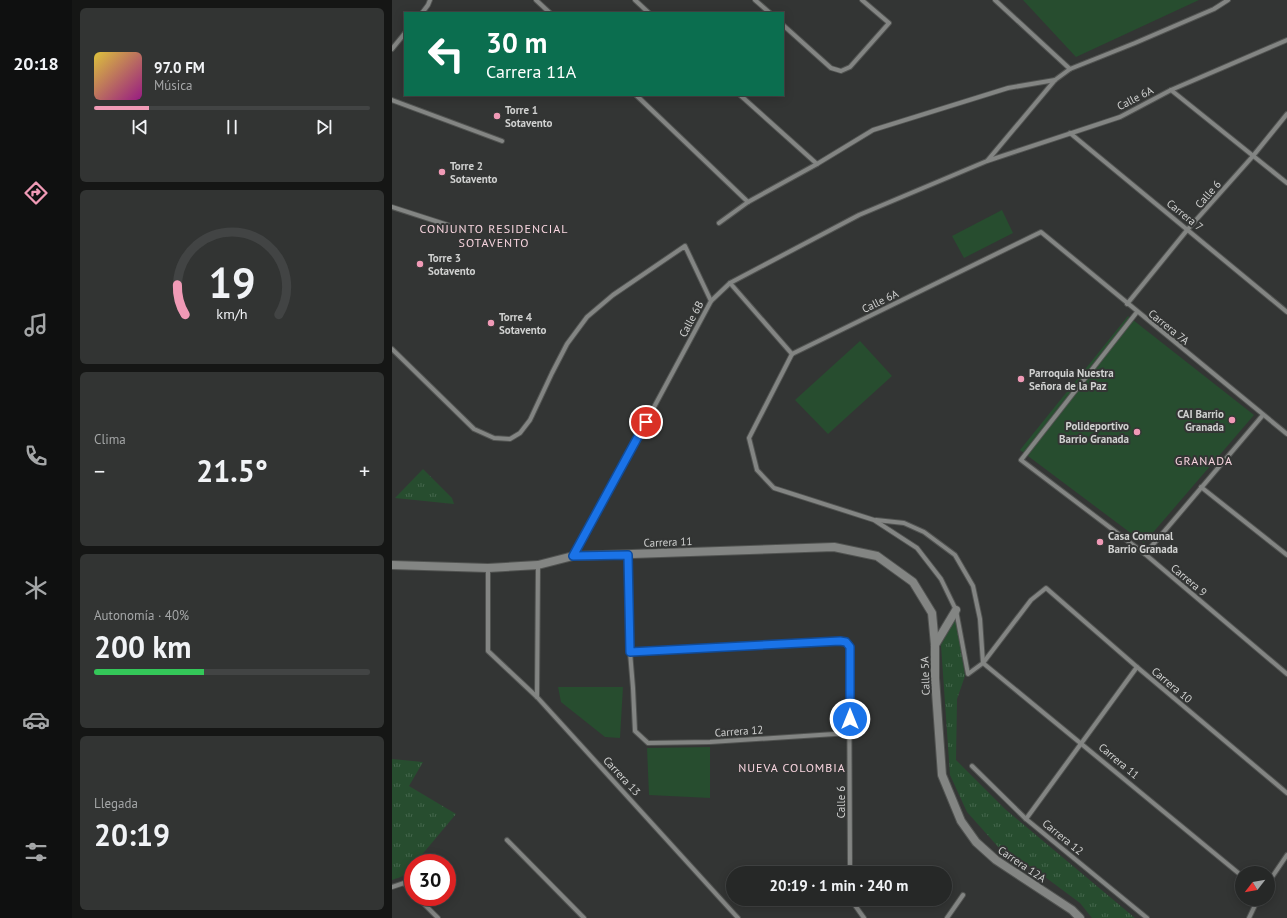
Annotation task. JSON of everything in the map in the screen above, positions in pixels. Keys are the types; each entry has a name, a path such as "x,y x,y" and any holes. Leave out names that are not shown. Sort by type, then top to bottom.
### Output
{"street":[{"path":"423,12 430,0"},
{"path":"536,0 549,12"},
{"path":"635,0 648,12"},
{"path":"755,0 769,12"},
{"path":"784,26 831,68 841,71 850,67 889,24 862,0"},
{"path":"994,0 1070,69"},
{"path":"987,161 1055,80 1070,69 1214,9 1228,0"},
{"path":"392,49 404,34"},
{"name":"Calle 6A","path":"987,161 1120,117 1171,90 1287,40"},
{"path":"719,223 748,202 817,164 873,130 1008,88 1055,80"},
{"path":"1171,90 1287,183"},
{"path":"637,96 748,202"},
{"path":"741,96 817,164"},
{"path":"392,100 502,141"},
{"name":"Calle 6","path":"1128,304 1188,229 1253,156 1287,114"},
{"name":"Carrera 7","path":"1070,133 1287,312"},
{"name":"Calle 6B","path":"573,556 711,301 730,283 859,215 987,161"},
{"path":"392,207 454,227"},
{"name":"Calle 6A","path":"792,354 1041,232"},
{"name":"Carrera 7A","path":"1041,232 1287,434"},
{"path":"392,349 474,429 494,438 510,439 520,433 530,420 567,344 587,317 613,295 685,246 711,301"},
{"path":"730,283 792,354 749,438 757,470 774,488 874,520 904,523 924,532 955,555 973,586 980,619 983,662 968,674 956,610 941,579 917,548 874,520"},
{"name":"Carrera 9","path":"1137,312 1021,460 1145,554 1287,674"},
{"path":"1145,554 1263,415"},
{"path":"1201,487 1287,555"},
{"name":"Carrera 11","path":"392,565 488,568 538,565 573,556 834,547 877,556 913,582"},
{"path":"628,555 630,652"},
{"path":"537,697 538,565"},
{"name":"Carrera 13","path":"488,568 488,651 537,697 738,918"},
{"name":"Calle 5A","path":"913,582 932,613 936,645 936,678 942,775"},
{"name":"Carrera 10","path":"983,662 1031,600 1046,588 1137,668 1287,793"},
{"path":"936,645 956,610"},
{"name":"Calle 6","path":"630,652 840,641 846,642 850,647 850,866"},
{"name":"Carrera 12","path":"630,652 634,731 648,743 710,742 850,733"},
{"name":"Carrera 11","path":"983,662 1235,870"},
{"path":"1026,819 1137,668"},
{"name":"Carrera 12","path":"972,766 1026,819 1147,918"},
{"name":"Carrera 12A","path":"942,775 961,821 976,842 996,860 1072,910 1080,918"},
{"path":"507,840 584,918"},
{"path":"1275,873 1287,855"},
{"path":"392,887 404,883"},
{"path":"948,918 963,896"},
{"path":"426,906 438,918"},
{"path":"855,906 864,918"},
{"path":"1249,918 1255,906"}],"green space":[{"path":"1023,0 1199,0 1076,57"},
{"path":"1002,210 1013,233 964,258 952,236"},
{"name":"Polideportivo Barrio Granada","path":"1128,316 1254,415 1144,543 1020,450"},
{"path":"860,341 892,376 828,434 795,400"},
{"path":"423,469 452,498 454,504 395,498"},
{"path":"956,617 965,676 957,699 956,760 1005,809 1135,918 1092,918 1080,903 1037,871 1000,849 967,812 950,775 941,645"},
{"path":"558,687 623,687 620,738 605,737 561,702"},
{"path":"710,747 710,798 649,795 647,748"},
{"path":"392,759 423,762 409,786 456,814 423,854 404,854 404,875 392,880"}],"place":[{"name":"Torre 1 Sotavento","path":"497,116"},
{"name":"Torre 2 Sotavento","path":"442,172"},
{"name":"Torre 3 Sotavento","path":"420,264"},
{"name":"Torre 4 Sotavento","path":"491,323"},
{"name":"Parroquia Nuestra Señora de la Paz","path":"1021,379"},
{"name":"CAI Barrio Granada","path":"1232,420"},
{"name":"Polideportivo Barrio Granada","path":"1137,432"},
{"name":"Casa Comunal Barrio Granada","path":"1100,542"}],"district":[{"name":"CONJUNTO RESIDENCIAL SOTAVENTO","path":"494,235"},
{"name":"GRANADA","path":"1204,460"},
{"name":"NUEVA COLOMBIA","path":"792,767"}],"route":[{"path":"646,422 573,556 628,555 630,652 840,641 846,642 850,647 850,719"}]}
